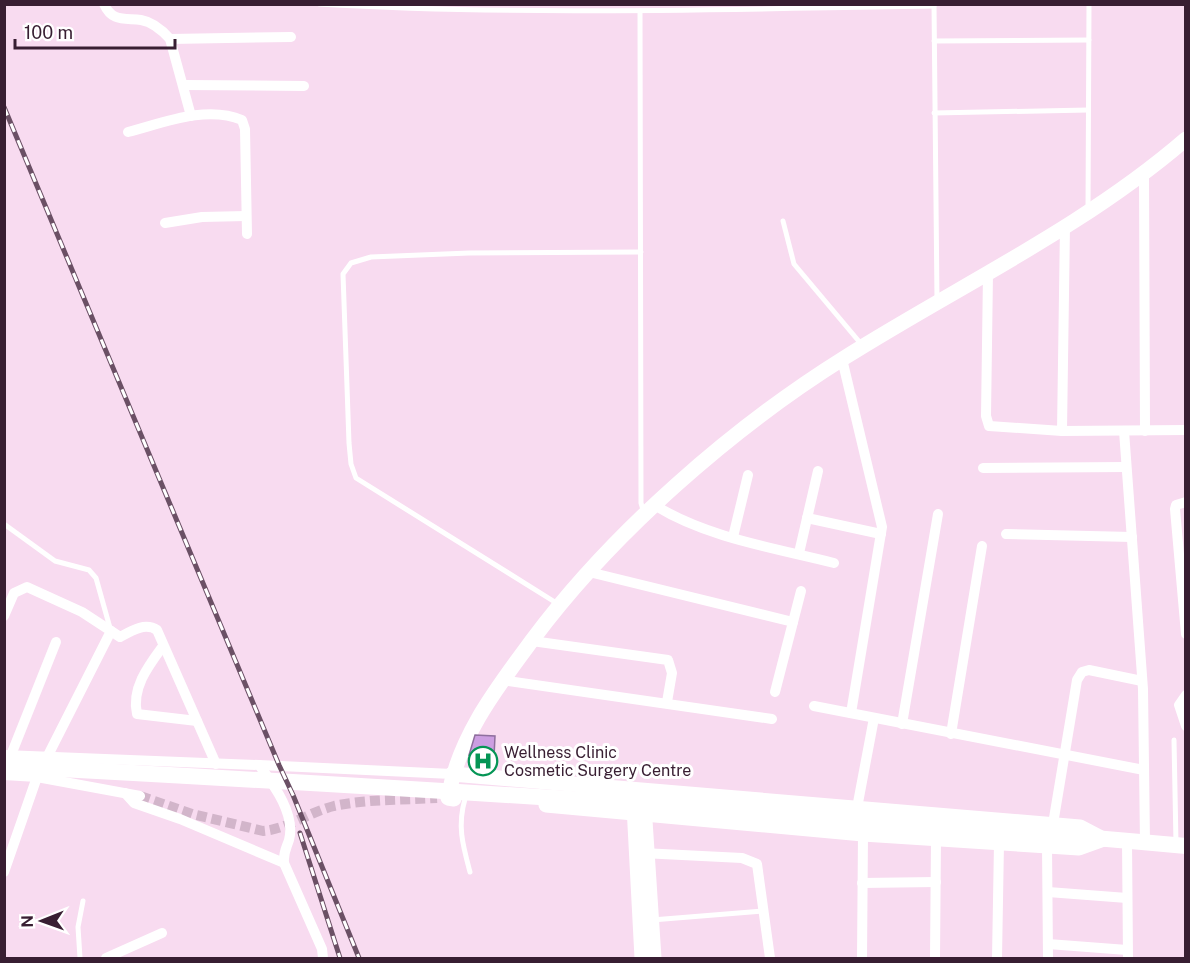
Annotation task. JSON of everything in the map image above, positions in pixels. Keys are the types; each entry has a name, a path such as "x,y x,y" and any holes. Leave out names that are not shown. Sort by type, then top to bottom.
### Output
{"main road":[{"path":"7,759 748,810 1181,846"}],"street":[{"path":"104,4 110,15 115,18 142,20 161,29 170,39 191,116"},
{"path":"170,39 291,37"},
{"path":"184,85 304,86"},
{"path":"128,132 191,116 228,116 242,120 245,129 247,234"},
{"path":"1052,835 999,843 863,834 443,798 460,750 501,680 560,604 650,511 728,440 842,359 988,273 1144,175 1185,139"},
{"path":"1144,175 1145,431"},
{"path":"165,223 202,217 246,216"},
{"path":"1062,431 1065,225"},
{"path":"988,273 986,423 998,427 1062,431 1185,430"},
{"path":"842,359 882,527 851,713"},
{"path":"1124,431 1142,681 1145,843"},
{"path":"982,468 1126,467"},
{"path":"799,554 818,471"},
{"path":"733,537 748,475"},
{"path":"1185,502 1176,505 1175,509 1185,634"},
{"path":"650,511 733,537 834,562"},
{"path":"902,724 938,514"},
{"path":"807,518 881,534"},
{"path":"1006,534 1132,537"},
{"path":"951,734 982,546"},
{"path":"589,572 793,622"},
{"path":"4,616 14,593 27,587 82,612 120,637 139,628 152,627 157,630 216,764"},
{"path":"775,692 801,591"},
{"path":"4,872 37,777 111,631"},
{"path":"532,641 668,660 672,673 667,702"},
{"path":"56,642 7,759 48,756 452,774 857,808 1052,835"},
{"path":"163,646 140,681 137,714 197,721"},
{"path":"1048,958 1048,892 1052,835 1077,680 1082,672 1089,670 1142,681"},
{"path":"501,680 667,702 772,719"},
{"path":"1185,695 1179,705 1185,726"},
{"path":"814,706 1144,770"},
{"path":"857,808 874,718"},
{"path":"259,765 277,791 287,817 289,839 283,854 284,863 322,949 323,958"},
{"path":"4,775 37,777 140,796"},
{"path":"639,789 642,958"},
{"path":"125,793 134,803 180,819 284,863"},
{"path":"862,958 863,834"},
{"path":"935,958 936,839"},
{"path":"1048,944 1127,954 1127,841"},
{"path":"997,958 999,843"},
{"path":"641,853 751,860 759,871 770,958"},
{"path":"641,853 654,958"},
{"path":"862,883 936,882"},
{"path":"1048,892 1127,898"},
{"path":"106,958 119,956 162,933"}],"lane":[{"path":"319,4 393,9 640,11 698,7 934,5 937,303"},
{"path":"1088,211 1089,4"},
{"path":"640,11 641,503 650,511"},
{"path":"934,41 1089,40"},
{"path":"934,113 1088,110"},
{"path":"783,221 794,264 863,346"},
{"path":"560,604 356,478 351,464 349,443 343,274 351,263 371,258 470,253 641,252"},
{"path":"4,524 55,561 88,570 96,578 111,631"},
{"path":"1174,740 1181,846"},
{"path":"465,799 459,823 461,841 470,872"},
{"path":"80,958 78,927 83,901"},
{"path":"651,920 763,911"}],"building":[{"path":"475,735 495,736 494,757 469,755"}],"tunnel":[{"path":"140,796 192,814 263,831 281,827 334,806 372,801 437,798"}],"railway":[{"path":"4,107 293,795 359,958"},
{"path":"300,833 340,958"}],"place":[{"name":"Wellness Clinic Cosmetic Surgery Centre","path":"483,761"}]}
